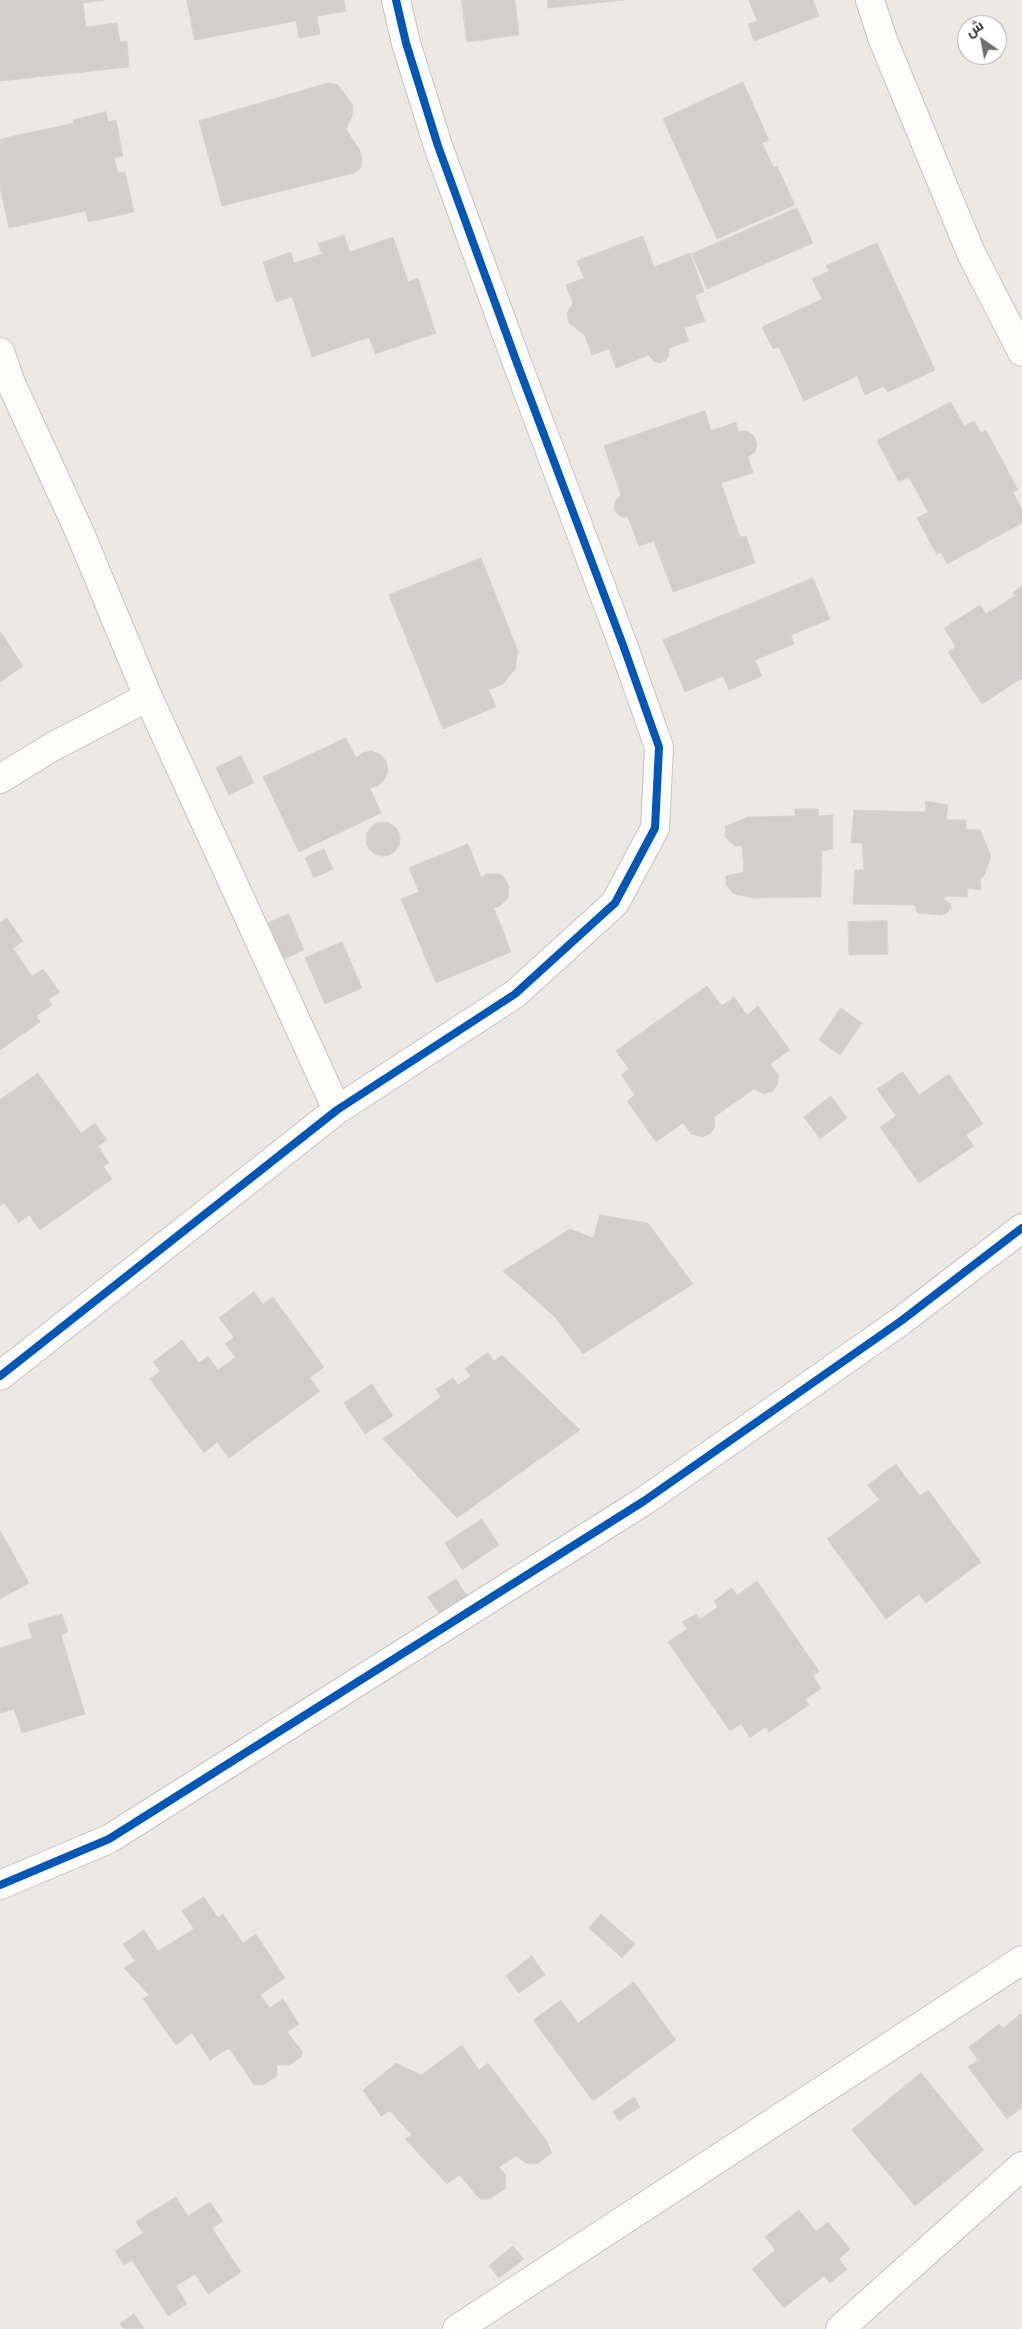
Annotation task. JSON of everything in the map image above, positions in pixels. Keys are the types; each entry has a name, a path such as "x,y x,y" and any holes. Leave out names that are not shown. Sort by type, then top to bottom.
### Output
{"street":[{"path":"0,1376 337,1110 515,994 615,903 655,828 659,747 438,146 406,43 396,0"},
{"path":"870,0 883,40 971,253 1022,352"},
{"path":"0,352 11,383 80,533 148,697 337,1110"},
{"path":"0,779 52,747 148,697"},
{"path":"0,1886 109,1838 644,1501 900,1321 1022,1228"},
{"path":"457,2329 1022,1960"},
{"path":"840,2329 1022,2166"}],"building":[{"path":"0,0 105,0 83,3 86,27 117,23 120,42 127,41 129,67 0,81"},
{"path":"187,0 344,0 346,11 317,16 320,34 299,38 296,21 195,40"},
{"path":"462,0 515,0 519,35 467,42"},
{"path":"548,0 625,0 548,8"},
{"path":"749,0 813,0 819,16 754,41 748,24 757,21"},
{"path":"743,82 769,140 762,143 774,168 777,166 795,205 717,239 663,119"},
{"path":"328,83 338,85 353,105 353,114 346,129 359,149 362,158 361,168 354,173 222,206 199,121"},
{"path":"106,112 108,122 116,120 123,156 114,158 118,173 125,172 134,212 88,222 86,211 9,228 0,187 0,139 74,123 73,120"},
{"path":"797,208 813,243 707,289 692,254"},
{"path":"344,235 350,252 393,237 408,282 418,278 436,333 375,354 369,337 312,357 292,297 276,302 263,262 291,252 294,263 322,254 318,244"},
{"path":"643,236 654,267 690,253 704,292 695,295 705,321 684,328 689,341 669,348 669,355 666,360 660,363 653,361 649,355 616,368 609,349 592,355 585,336 569,323 567,313 573,303 566,285 584,278 577,261"},
{"path":"877,243 935,370 888,392 884,386 865,395 857,376 804,401 779,347 773,349 762,327 822,299 812,279 829,271 826,266"},
{"path":"951,402 964,426 974,421 981,433 986,430 1018,490 1013,492 1022,510 1022,523 947,564 941,552 937,555 917,518 928,512 909,477 899,482 877,441"},
{"path":"705,411 711,431 736,422 738,431 747,431 754,436 757,444 755,452 748,457 753,473 721,483 740,537 746,536 755,563 673,592 654,541 639,546 628,517 622,517 616,513 614,506 616,500 621,495 604,446"},
{"path":"481,558 518,651 515,669 503,684 489,690 496,707 443,729 389,595"},
{"path":"813,578 830,619 791,635 794,644 755,660 762,676 729,690 723,676 685,692 663,640"},
{"path":"1022,586 1022,678 982,704 948,652 956,647 944,628 980,605 986,614 1015,596 1013,593"},
{"path":"0,631 23,666 0,682"},
{"path":"346,738 356,758 362,753 371,751 380,754 386,761 388,771 385,779 378,786 370,788 381,813 299,852 263,777"},
{"path":"241,756 254,783 229,795 216,768"},
{"path":"926,801 948,805 946,820 966,820 966,829 980,830 991,856 985,874 980,880 981,890 968,888 967,897 946,896 944,900 950,903 951,908 947,913 941,915 917,913 915,905 853,904 855,870 864,870 862,843 851,843 854,810 925,812"},
{"path":"795,809 818,809 819,816 833,815 833,849 822,851 821,897 753,898 734,894 726,885 726,876 744,872 742,846 735,846 725,837 726,826 748,817 795,816"},
{"path":"383,822 395,827 400,839 395,851 383,856 371,851 366,839 371,827"},
{"path":"468,844 481,877 486,874 498,874 503,876 509,886 508,898 500,906 494,908 511,952 436,983 401,899 419,892 409,868"},
{"path":"324,849 333,869 314,878 305,858"},
{"path":"289,914 304,950 284,959 268,923"},
{"path":"7,918 23,941 13,948 32,976 43,969 60,992 49,999 52,1005 36,1016 40,1022 0,1050 0,923"},
{"path":"887,921 888,954 849,955 848,922"},
{"path":"342,942 362,988 325,1004 305,958"},
{"path":"707,986 722,1006 734,997 747,1015 758,1006 790,1050 770,1064 778,1074 778,1083 773,1091 764,1094 754,1089 714,1117 715,1127 710,1134 702,1137 691,1134 683,1123 656,1142 627,1101 635,1095 621,1075 629,1069 616,1051"},
{"path":"841,1008 862,1023 840,1055 819,1040"},
{"path":"903,1072 919,1095 949,1074 983,1124 966,1135 974,1146 919,1183 880,1127 896,1116 877,1089"},
{"path":"38,1073 81,1133 95,1123 107,1140 98,1146 109,1163 103,1166 112,1179 40,1230 29,1215 19,1223 4,1203 0,1206 0,1100"},
{"path":"831,1096 847,1118 820,1139 804,1117"},
{"path":"600,1215 648,1223 693,1284 583,1354 555,1317 503,1271 570,1229 593,1238"},
{"path":"254,1292 263,1304 273,1297 324,1367 310,1378 320,1391 229,1458 217,1442 204,1453 150,1379 160,1371 153,1362 182,1340 199,1363 208,1356 218,1370 236,1357 225,1344 234,1337 219,1318"},
{"path":"488,1353 494,1361 502,1355 580,1430 457,1518 383,1439 441,1397 436,1389 453,1378 458,1385 471,1376 465,1369"},
{"path":"372,1384 393,1416 365,1434 344,1403"},
{"path":"896,1464 920,1496 928,1490 981,1562 926,1603 919,1594 886,1619 827,1539 879,1500 868,1485"},
{"path":"482,1519 499,1545 462,1570 445,1543"},
{"path":"0,1530 29,1583 0,1599"},
{"path":"456,1579 467,1596 439,1614 428,1597"},
{"path":"757,1581 819,1671 813,1676 821,1689 805,1699 809,1705 769,1732 765,1727 750,1738 741,1724 730,1731 668,1642 687,1629 682,1622 696,1614 700,1619 718,1607 714,1601 732,1588 737,1595"},
{"path":"62,1614 68,1632 61,1635 85,1714 22,1733 14,1709 0,1713 0,1648 32,1638 28,1624"},
{"path":"204,1897 218,1918 223,1914 243,1943 256,1934 285,1978 260,1995 270,2008 283,1999 299,2024 287,2032 303,2052 301,2057 290,2065 277,2065 277,2076 263,2085 254,2085 229,2048 210,2060 192,2033 176,2045 143,1999 149,1995 124,1968 135,1961 123,1944 144,1930 158,1951 194,1929 182,1911"},
{"path":"601,1914 635,1944 622,1958 589,1928"},
{"path":"532,1956 545,1975 519,1993 506,1976"},
{"path":"634,1982 676,2040 593,2101 533,2020 561,2000 578,2023"},
{"path":"1022,2013 1022,2107 1007,2119 968,2067 978,2060 969,2047 999,2024 1003,2028"},
{"path":"462,2045 479,2070 488,2063 546,2140 552,2153 537,2164 526,2163 516,2156 499,2167 505,2174 506,2188 490,2199 481,2199 476,2195 460,2175 447,2184 405,2139 412,2135 390,2111 381,2116 363,2090 396,2063 421,2075"},
{"path":"921,2073 984,2150 915,2206 852,2130"},
{"path":"634,2097 640,2107 619,2121 613,2112"},
{"path":"176,2197 188,2216 210,2202 223,2221 212,2228 241,2272 208,2294 195,2274 176,2286 187,2304 168,2316 132,2260 124,2265 115,2251 143,2233 136,2222"},
{"path":"799,2210 816,2231 828,2222 850,2249 839,2259 847,2269 830,2283 824,2276 784,2308 752,2269 775,2250 765,2237"},
{"path":"513,2246 524,2259 499,2278 489,2266"},
{"path":"134,2314 145,2329 124,2329 120,2324"}],"cycle path":[{"path":"0,1376 337,1110 515,994 615,903 655,828 659,747 438,146 406,43 396,0"},
{"path":"0,1885 109,1839 644,1501 901,1321 1022,1228"}]}
